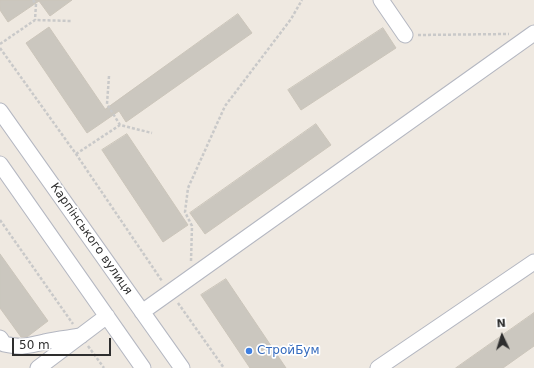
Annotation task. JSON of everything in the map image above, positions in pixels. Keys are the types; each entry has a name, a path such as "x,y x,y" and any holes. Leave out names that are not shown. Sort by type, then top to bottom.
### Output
{"street":[{"path":"382,0 405,35"},
{"path":"142,312 533,34"},
{"name":"Карпінського вулиця","path":"0,111 182,368"},
{"path":"0,164 143,368"},
{"path":"388,365 534,262"},
{"path":"38,368 107,316"},
{"path":"0,338 4,344 19,348 81,336"}],"path":[{"path":"33,0 36,4 35,20"},
{"path":"190,278 192,226 185,212 188,188 225,106 292,20 302,0"},
{"path":"0,44 35,20 72,21"},
{"path":"405,35 533,34"},
{"path":"0,48 76,154 224,368"},
{"path":"109,76 107,104 120,125 152,133"},
{"path":"76,154 120,125"},
{"path":"0,220 104,368"}],"building":[{"path":"0,0 72,0 50,16 39,1 8,22 0,10"},
{"path":"238,14 252,33 126,122 119,111 87,133 26,43 49,27 105,109"},
{"path":"383,28 396,48 301,110 288,90"},
{"path":"316,124 331,145 205,234 190,213"},
{"path":"127,134 188,225 163,242 102,150"},
{"path":"0,254 48,321 27,337 21,337 0,308"},
{"path":"226,279 286,368 250,368 201,295"},
{"path":"534,313 534,346 503,368 456,368"}],"place":[{"name":"СтройБум","path":"249,351"}]}
